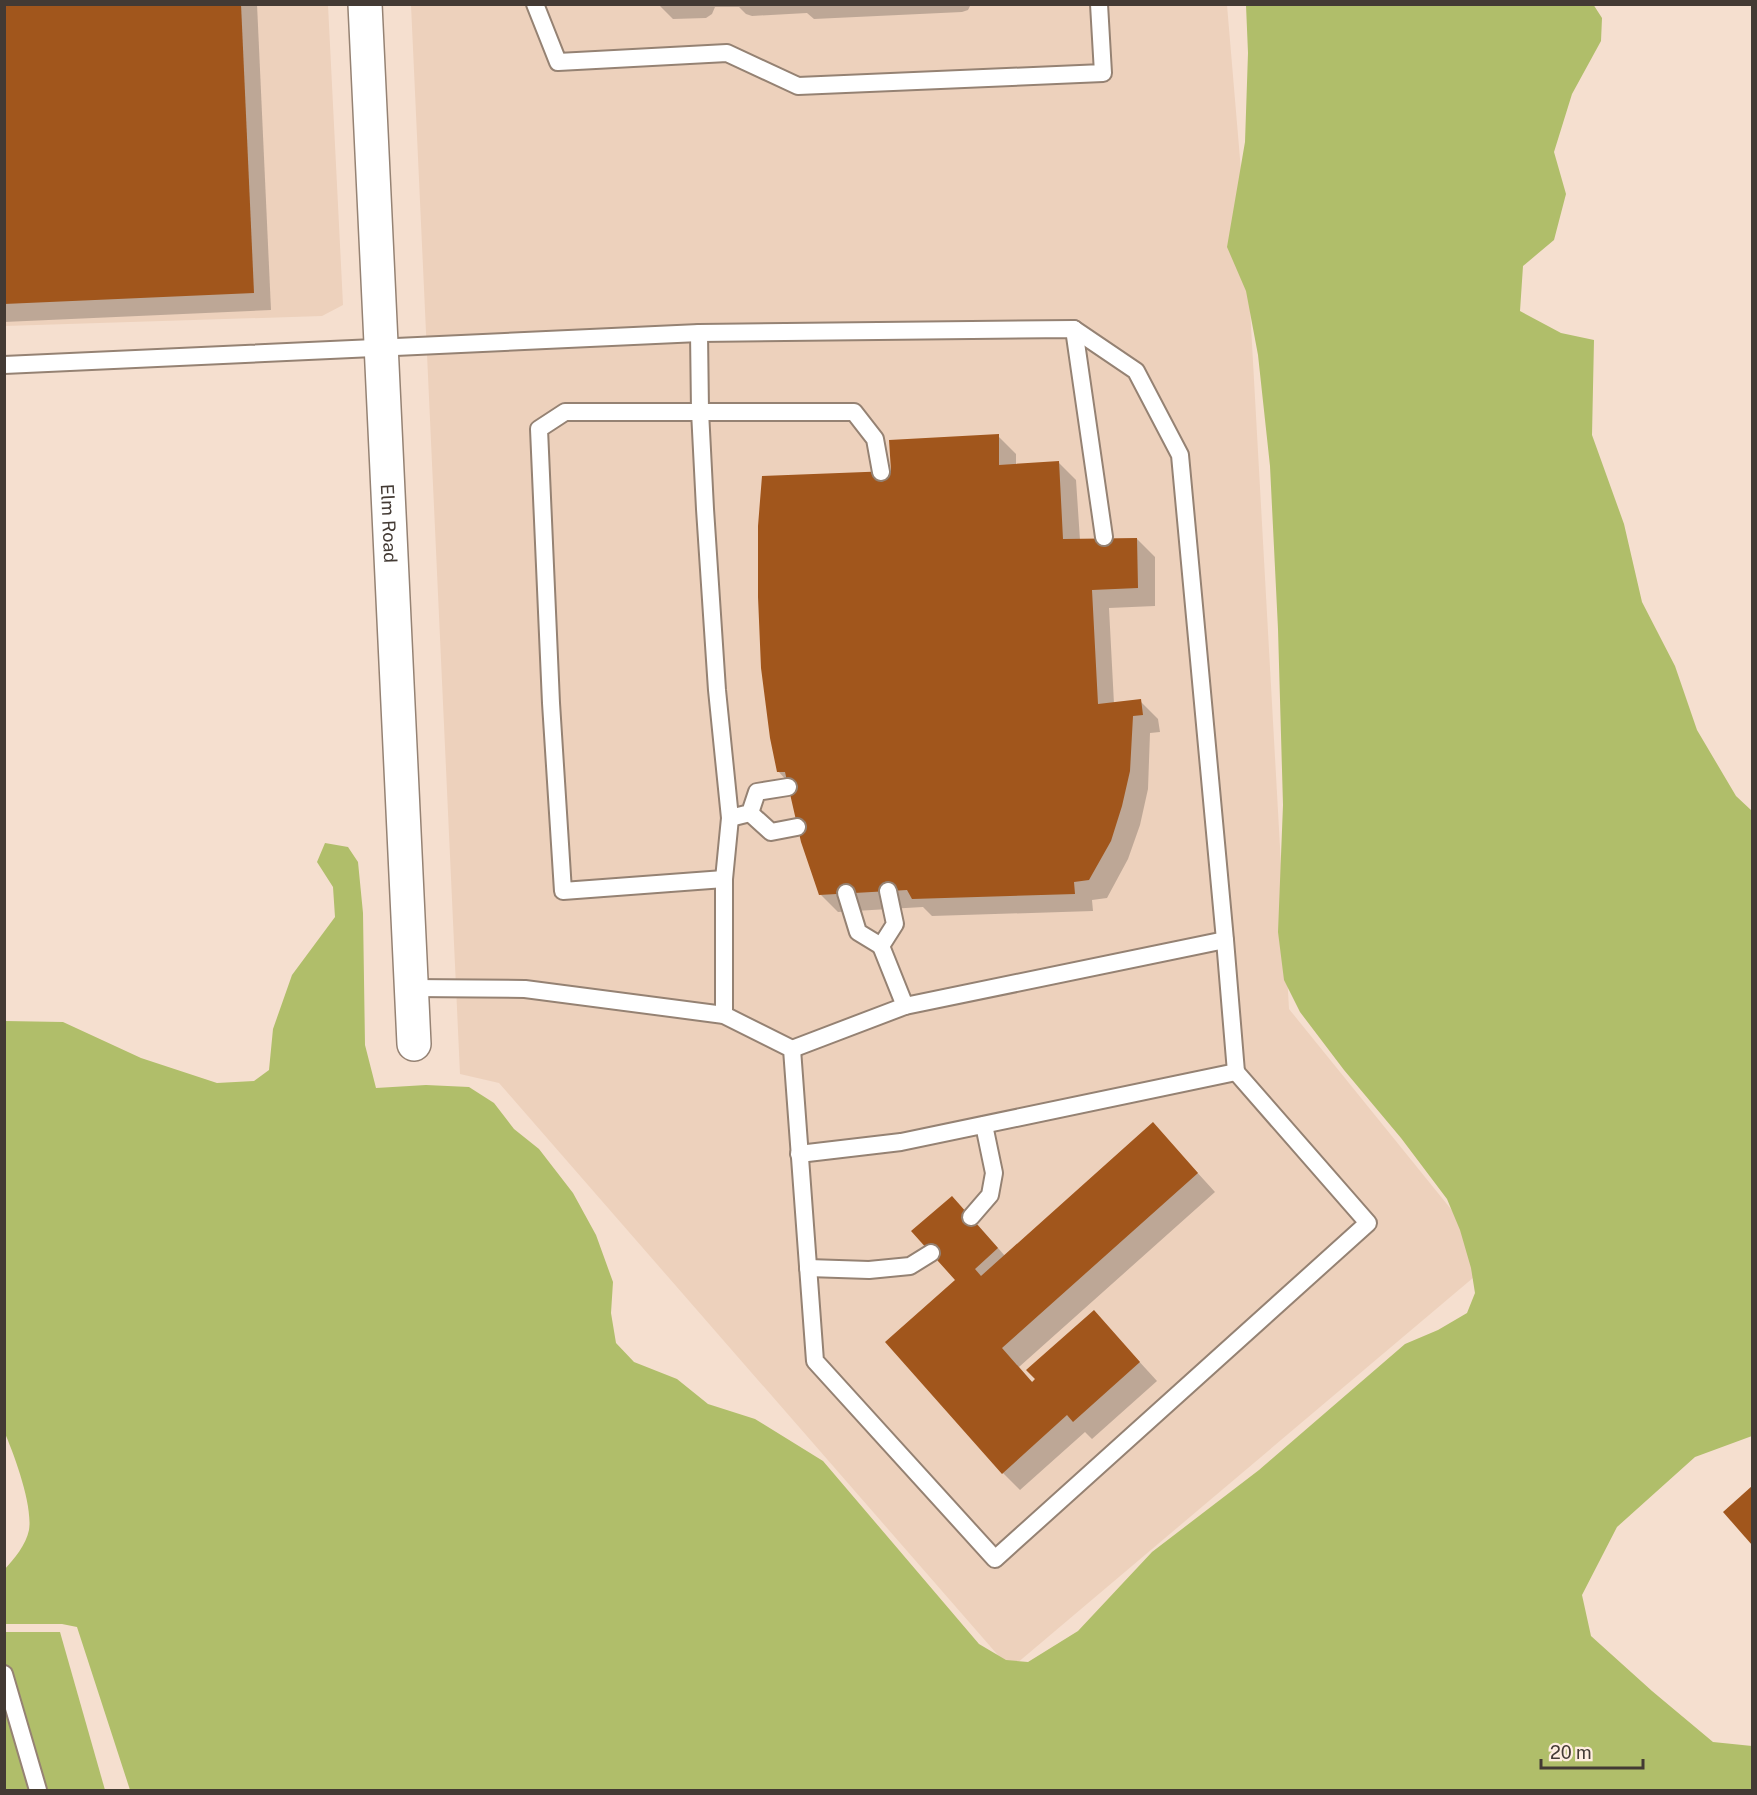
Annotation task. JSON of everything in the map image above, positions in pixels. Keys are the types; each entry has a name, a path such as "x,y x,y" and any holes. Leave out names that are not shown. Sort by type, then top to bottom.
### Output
{"street":[{"name":"Elm Road","path":"365,4 414,1044"}],"lane":[{"path":"535,4 558,62 727,53 798,86 1103,73 1099,4"},
{"path":"4,365 699,333 1074,329 1136,371 1180,454 1236,1072 1368,1223 995,1559 815,1360 792,1049"},
{"path":"1074,329 1104,537"},
{"path":"699,333 700,411 717,690 730,818 723,879 724,1015"},
{"path":"723,879 563,891 551,703 540,429 565,412 854,412 875,439 881,472"},
{"path":"750,813 757,792 788,788"},
{"path":"730,818 750,813"},
{"path":"750,813 771,832 797,827"},
{"path":"881,946 895,924 888,891"},
{"path":"846,893 858,932 881,946 905,1006"},
{"path":"411,988 525,989 724,1015 792,1049 905,1006 1225,940"},
{"path":"800,1154 901,1142 1236,1072"},
{"path":"971,1217 990,1195 994,1173 984,1125"},
{"path":"808,1268 869,1270 910,1266 931,1253"},
{"path":"4,1674 38,1791"}],"shaded area":[{"path":"4,5 328,5 343,305 322,316 5,326"},
{"path":"411,5 1227,5 1245,218 1289,1009 1493,1261 1010,1669 499,1083 460,1074"}],"green space":[{"path":"1593,4 1602,18 1601,41 1572,94 1554,152 1566,194 1554,240 1523,266 1520,311 1561,333 1594,340 1592,435 1624,524 1642,602 1675,666 1697,730 1736,796 1752,811 1752,1436 1695,1457 1617,1527 1582,1595 1591,1636 1652,1691 1713,1742 1752,1746 1752,1790 130,1790 77,1627 62,1624 5,1624 5,1569 25,1541 29,1530 29,1520 22,1480 4,1431 5,1021 63,1022 141,1058 217,1083 254,1081 269,1070 273,1029 292,975 335,917 333,887 317,862 325,843 348,847 358,862 363,913 365,1045 376,1088 426,1085 469,1087 494,1103 514,1129 539,1149 573,1193 596,1235 613,1282 611,1313 616,1343 634,1362 677,1379 708,1404 755,1419 823,1461 979,1644 1006,1660 1028,1662 1078,1631 1152,1552 1259,1470 1405,1344 1438,1330 1467,1313 1475,1293 1471,1268 1460,1230 1447,1199 1300,1012 1284,980 1278,932 1283,805 1270,466 1258,355 1246,291 1227,247 1245,142 1248,53 1246,5"},
{"path":"5,1632 60,1632 105,1790 5,1790"}],"building":[{"path":"4,4 241,4 254,293 4,304"},
{"path":"999,434 999,465 1059,461 1063,539 1137,538 1138,588 1092,590 1098,704 1141,699 1143,715 1133,716 1130,771 1111,841 1089,880 1074,882 1075,894 912,899 907,890 819,895 801,842 785,772 777,772 770,738 761,668 758,597 758,526 762,476 891,471 889,440"},
{"path":"1153,1122 1198,1173 1002,1348 1032,1382 1035,1379 1026,1370 1094,1310 1140,1362 1073,1422 1067,1415 1002,1474 885,1342 955,1280 911,1231 952,1196 998,1248 975,1269 981,1276"},
{"path":"1752,1486 1752,1545 1723,1512"}]}
